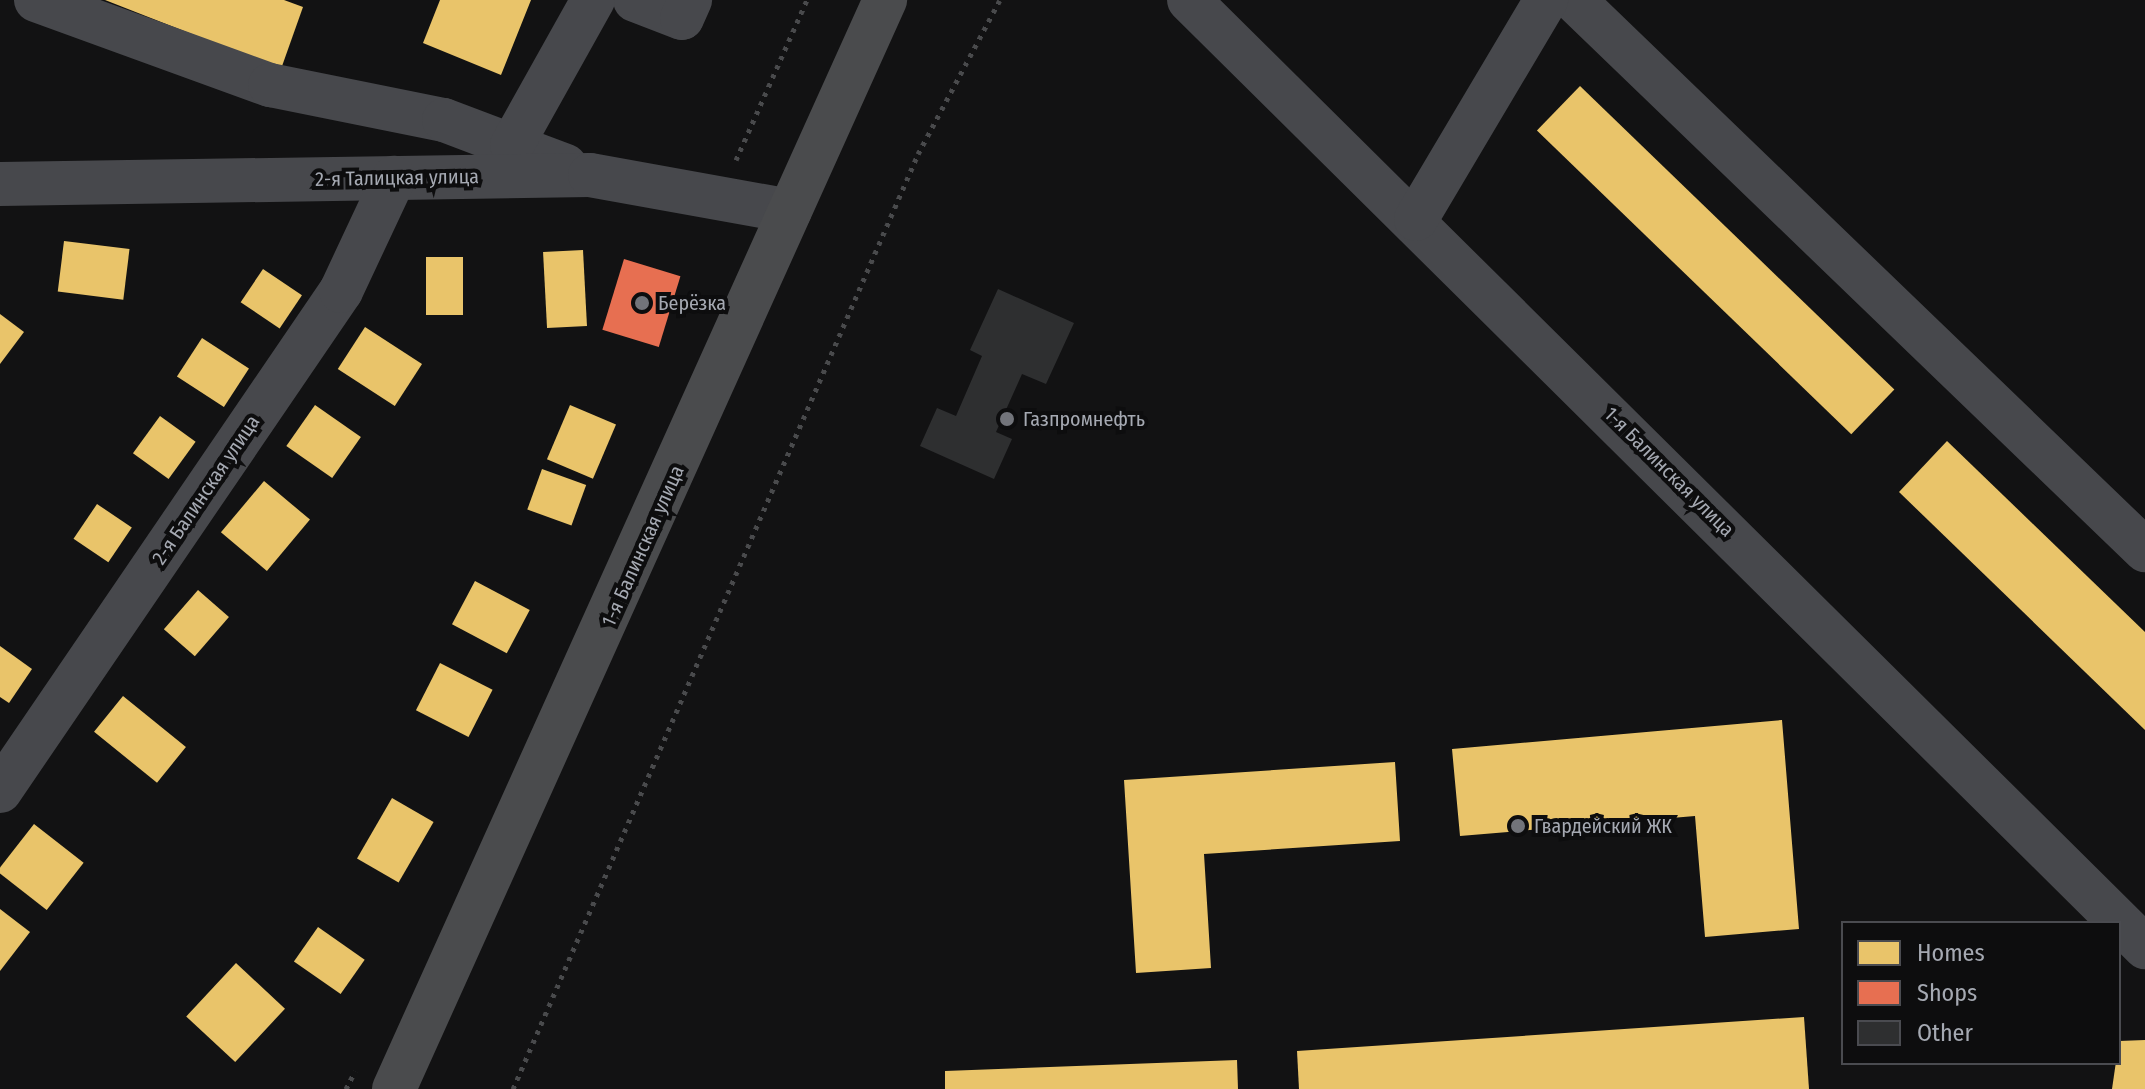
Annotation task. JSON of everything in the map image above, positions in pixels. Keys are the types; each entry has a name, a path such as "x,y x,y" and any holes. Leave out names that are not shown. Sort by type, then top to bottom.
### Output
{"main road":[{"name":"1-я Балинская улица","path":"394,1089 885,0"}],"street":[{"path":"36,0 270,85 444,120 590,175"},
{"path":"512,145 593,0"},
{"path":"635,0 682,18 690,0"},
{"name":"1-я Балинская улица","path":"1189,0 1416,219 2140,933"},
{"path":"1416,219 1546,0"},
{"path":"1574,0 2145,550"},
{"name":"2-я Талицкая улица","path":"0,184 590,175 790,211"},
{"name":"2-я Балинская улица","path":"0,791 341,291 394,178"}],"path":[{"path":"736,201 736,161 807,0"},
{"path":"513,1089 899,196 1000,0"},
{"path":"346,1089 360,1061"}],"building: Homes":[{"path":"105,0 284,0 303,7 281,69"},
{"path":"440,0 531,0 501,75 423,43"},
{"path":"1580,86 1894,390 1851,434 1537,131"},
{"path":"64,241 130,249 123,300 58,292"},
{"path":"583,250 587,326 547,328 543,252"},
{"path":"426,257 463,257 463,315 426,315"},
{"path":"263,269 302,295 280,328 241,302"},
{"path":"0,314 24,332 0,364"},
{"path":"365,327 422,364 395,406 338,369"},
{"path":"202,338 249,368 224,407 177,377"},
{"path":"315,405 361,437 332,478 286,446"},
{"path":"570,405 616,425 593,479 547,459"},
{"path":"160,416 196,442 169,479 133,453"},
{"path":"1947,441 2145,632 2145,730 1899,492"},
{"path":"542,469 586,485 571,525 527,509"},
{"path":"264,481 310,520 267,571 221,532"},
{"path":"97,504 132,527 108,562 74,539"},
{"path":"475,581 530,610 507,653 452,624"},
{"path":"198,590 229,617 195,656 164,629"},
{"path":"0,646 32,669 9,703 0,697"},
{"path":"440,663 493,690 469,737 416,710"},
{"path":"123,696 186,747 157,783 94,732"},
{"name":"Гвардейский ЖК","path":"1782,720 1799,929 1705,937 1695,816 1460,836 1452,749"},
{"path":"1395,762 1400,841 1204,854 1211,968 1136,973 1124,780"},
{"path":"392,798 434,822 399,883 357,859"},
{"path":"34,824 84,863 47,910 0,874 0,868"},
{"path":"0,909 30,932 0,971"},
{"path":"318,927 365,960 341,994 294,961"},
{"path":"236,963 285,1009 235,1062 186,1016"},
{"path":"1804,1017 1809,1089 1299,1089 1297,1051"},
{"path":"2145,1040 2145,1089 2112,1089 2116,1065 2121,1065 2121,1041"},
{"path":"1237,1060 1238,1089 945,1089 945,1071"}],"building: Shops":[{"name":"Берёзка","path":"624,259 680,276 659,347 602,330"}],"building: Other":[{"path":"998,289 1074,323 1046,384 1022,374 996,432 1012,439 994,479 920,446 937,408 956,416 982,356 970,350"}],"place":[{"name":"Берёзка","path":"642,303"},
{"name":"Газпромнефть","path":"1007,419"},
{"name":"Гвардейский ЖК","path":"1518,826"}]}
